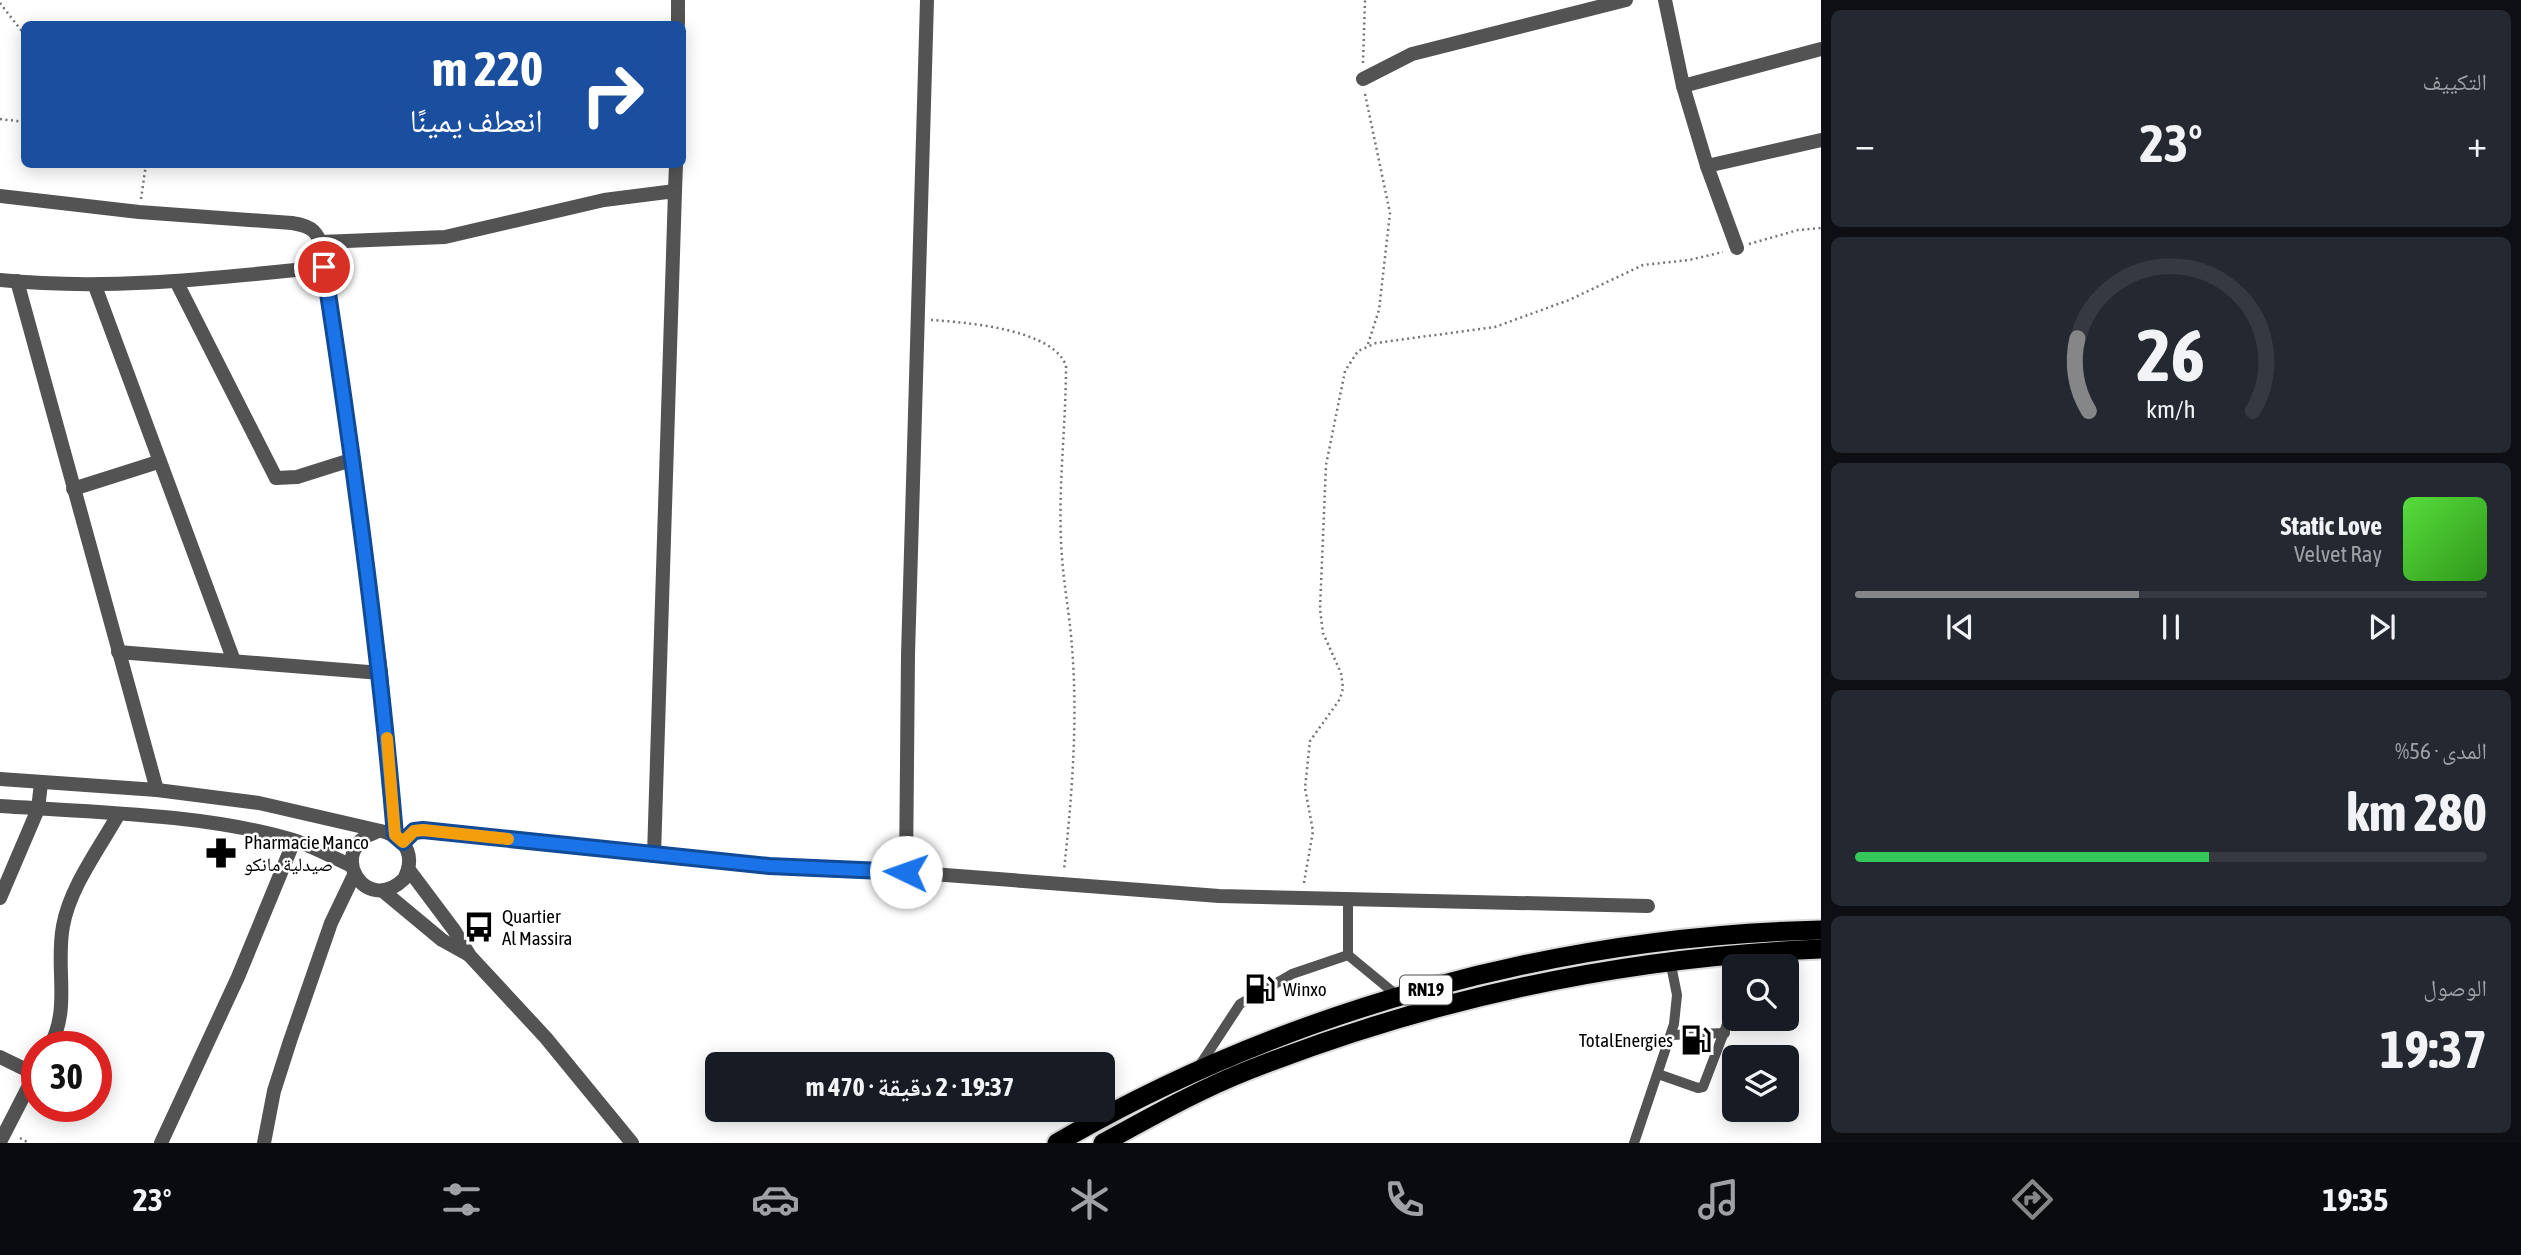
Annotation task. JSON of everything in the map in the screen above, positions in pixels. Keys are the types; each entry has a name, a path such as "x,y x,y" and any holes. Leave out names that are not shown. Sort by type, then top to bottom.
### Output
{"highway":[{"name":"RN19","path":"1057,1143 1098,1119 1195,1073 1301,1030 1399,997 1530,964 1600,951 1712,937 1821,930"},
{"name":"RN19","path":"1788,954 1821,949"},
{"name":"RN19","path":"1103,1143 1187,1098 1305,1050 1468,1000 1585,973 1671,960 1722,959"}],"street":[{"path":"678,0 678,21"},
{"path":"906,872 908,655 927,0"},
{"path":"1363,79 1412,54 1626,0"},
{"path":"1665,0 1683,86 1707,166 1737,248"},
{"path":"1683,86 1821,49"},
{"path":"1707,166 1821,140"},
{"path":"654,855 676,168"},
{"path":"321,242 445,237 604,200 675,191"},
{"path":"0,196 139,212 305,225 312,228 321,242 354,459 399,839 408,850 409,870 470,956 546,1038 632,1143"},
{"path":"0,280 95,286 177,283 324,267"},
{"path":"17,281 157,790"},
{"path":"177,283 277,479 297,477 354,459"},
{"path":"95,286 234,661"},
{"path":"73,489 158,462"},
{"path":"118,652 381,673"},
{"path":"0,779 157,790 258,803 338,820 399,839 414,831 423,830 769,866 906,872 1303,899 1648,906"},
{"path":"0,898 38,809 41,783"},
{"path":"0,806 118,815 238,829 294,841 353,870 367,887 383,891 442,940 470,956"},
{"path":"56,1031 62,1018 60,949 64,922 118,815"},
{"path":"264,1143 274,1091 331,923 353,870 354,848 367,835 376,832"},
{"path":"161,1143 239,977 294,841"},
{"path":"383,891 398,885 409,870"},
{"path":"0,1057 21,1066"},
{"path":"2,1134 21,1099"}],"lane":[{"path":"1348,900 1348,955"},
{"path":"1348,955 1399,997"},
{"path":"1195,1073 1240,1004 1292,974 1348,955"},
{"path":"1634,1143 1671,1035 1677,1006 1671,960"},
{"path":"1658,1074 1698,1088 1703,1087 1725,1032 1671,1035"}],"path":[{"path":"1303,899 1313,831 1305,788 1310,741 1340,699 1343,688 1341,673 1328,651 1320,609 1326,465 1345,371 1351,359 1367,345 1379,310 1390,214 1386,184 1366,105 1363,79 1365,0"},
{"path":"0,3 21,30"},
{"path":"0,119 21,122"},
{"path":"139,212 145,168"},
{"path":"1367,345 1496,327 1569,300 1643,265 1689,260 1798,230 1821,228"},
{"path":"917,319 996,326 1057,351 1066,366 1060,492 1062,558 1073,649 1073,717 1072,797 1063,883"}],"slow traffic":[{"path":"387,738 395,835 403,842 414,831 423,830 508,839"}],"place":[{"name":"Pharmacie Manco صيدلية مانكو","path":"221,853"},
{"name":"Quartier Al Massira","path":"479,927"},
{"name":"Winxo","path":"1260,989"},
{"name":"TotalEnergies","path":"1696,1040"}],"route":[{"path":"324,267 354,459 381,673 395,835 403,842 414,831 423,830 769,866 906,872"}]}
